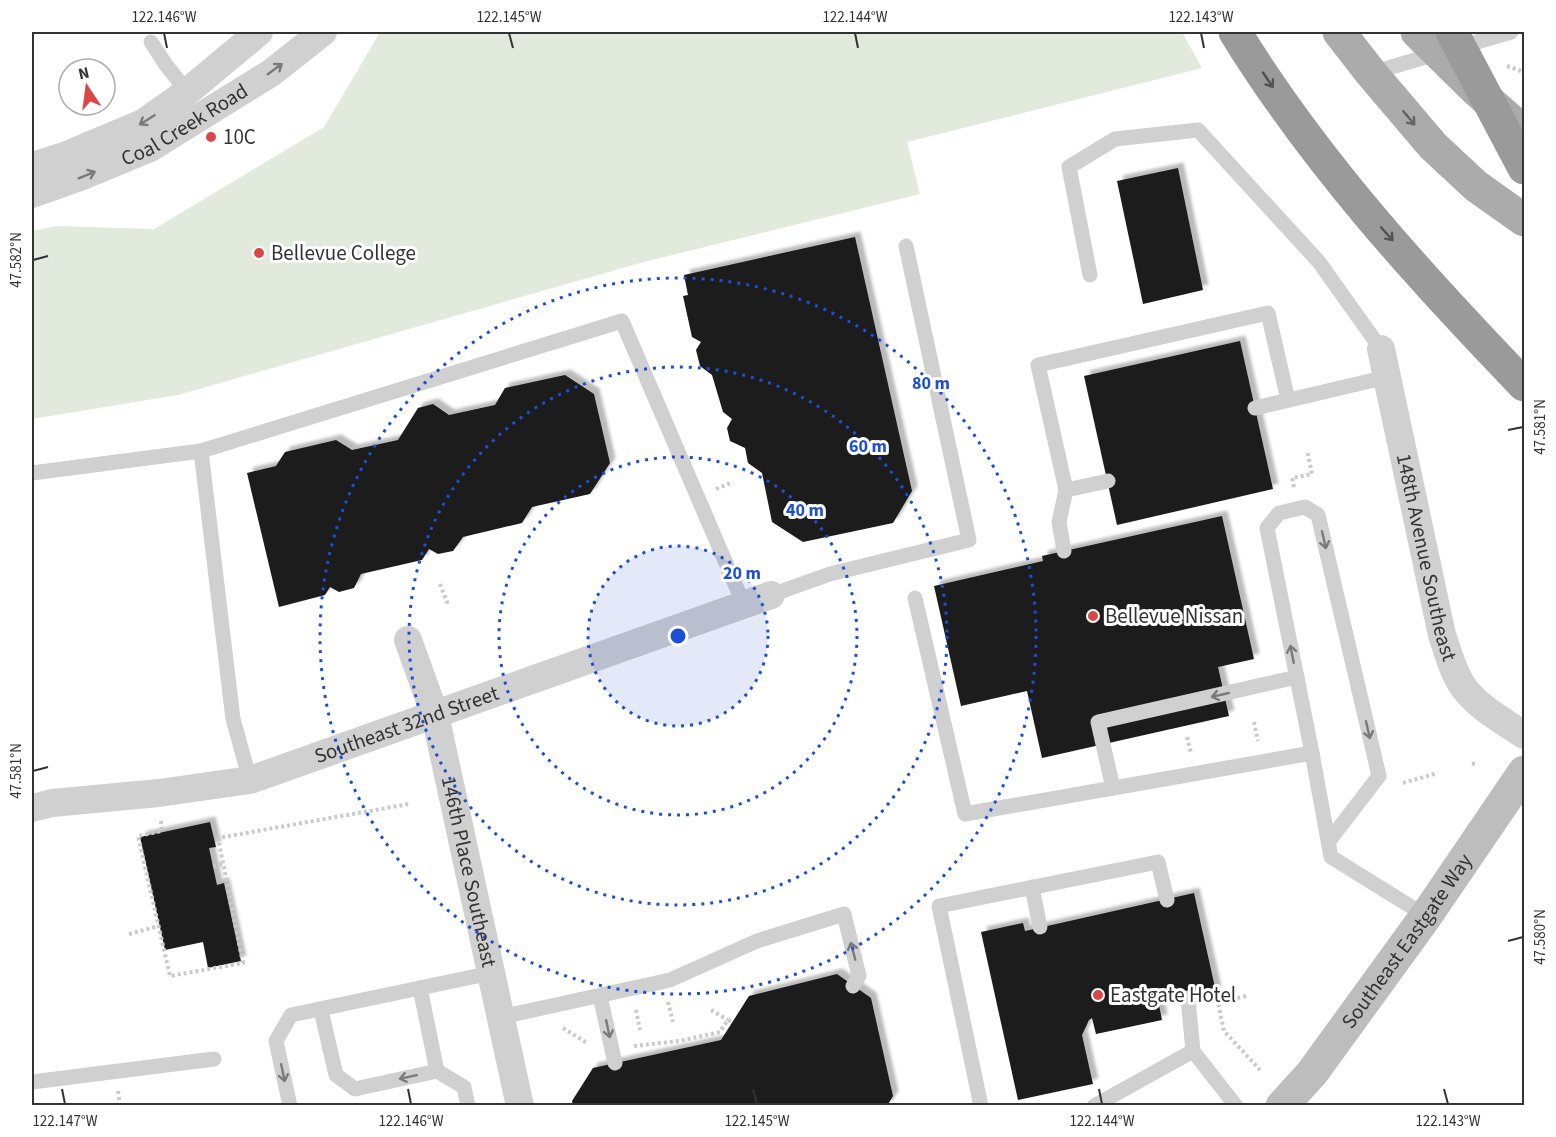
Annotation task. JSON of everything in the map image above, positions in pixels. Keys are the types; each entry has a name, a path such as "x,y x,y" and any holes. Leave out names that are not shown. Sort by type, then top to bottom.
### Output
{"highway":[{"path":"1236,32 1290,114 1353,196 1474,333 1524,385"},
{"path":"1435,39 1524,168"}],"main road":[{"path":"1339,32 1371,74 1433,146 1476,186 1524,220"},
{"path":"1435,39 1474,89 1524,132"},
{"name":"Southeast Eastgate Way","path":"1282,1106 1312,1074 1426,916 1524,772"}],"street":[{"name":"Coal Creek Road","path":"32,166 68,155 143,123 187,92 259,32"},
{"name":"Coal Creek Road","path":"32,194 80,177 150,147 271,73 323,32"},
{"name":"148th Avenue Southeast","path":"1381,349 1442,635 1452,664 1463,686 1477,701 1524,735"},
{"name":"Southeast 32nd Street","path":"32,808 52,803 159,793 250,780 771,595"},
{"name":"146th Place Southeast","path":"408,640 435,715 520,1106"}],"lane":[{"path":"1371,74 1435,39 1511,32"},
{"path":"151,42 205,114"},
{"path":"1090,275 1069,167 1115,139 1198,130 1318,262 1381,349"},
{"path":"771,595 830,574 969,540 906,246"},
{"path":"1064,551 1059,522 1066,490 1038,365 1268,313 1288,400"},
{"path":"32,473 201,451 622,321 744,605"},
{"path":"1255,408 1387,377"},
{"path":"201,451 233,719 250,780"},
{"path":"1066,490 1108,481"},
{"path":"1329,841 1379,776 1318,515 1305,507 1279,513 1267,528 1331,856 1426,916"},
{"path":"915,598 965,814 1312,753"},
{"path":"1113,788 1098,722 1297,677"},
{"path":"981,1106 939,906 1158,862 1167,900"},
{"path":"1032,887 1040,927"},
{"path":"501,1017 670,980 757,940 843,915 859,976 853,986"},
{"path":"290,1106 276,1041 291,1015 491,973"},
{"path":"420,988 437,1071"},
{"path":"600,996 615,1063"},
{"path":"1188,998 1193,1052 1236,1106"},
{"path":"321,1010 336,1075 355,1089 437,1071 464,1087 468,1106"},
{"path":"1094,1106 1193,1052"},
{"path":"32,1082 214,1059"}],"path":[{"path":"1501,63 1524,72"},
{"path":"1296,492 1292,478 1312,474 1307,450"},
{"path":"713,490 733,482"},
{"path":"440,584 448,605"},
{"path":"1254,722 1258,743"},
{"path":"1187,737 1192,758"},
{"path":"1403,783 1438,773"},
{"path":"160,814 162,831 138,836 170,976 243,963 218,838 409,804"},
{"path":"213,866 223,864"},
{"path":"129,934 159,926"},
{"path":"1246,996 1218,1003 1224,1031 1260,1070"},
{"path":"667,998 673,1022"},
{"path":"635,1006 640,1030"},
{"path":"624,1047 680,1041 720,1032 730,1021 711,1010"},
{"path":"554,1028 560,1026 582,1040"},
{"path":"118,1089 120,1106"}],"shaded area":[{"name":"Bellevue College","path":"380,32 1182,32 1202,68 907,142 920,194 640,263 178,395 32,419 32,231 56,226 154,229 324,127"}],"building":[{"path":"1178,168 1203,290 1143,304 1117,181"},
{"path":"855,237 912,491 893,523 803,542 772,522 762,473 748,463 745,448 730,441 727,428 732,419 723,412 712,375 700,366 696,350 701,342 692,337 683,296 688,295 684,275"},
{"path":"1240,341 1273,489 1117,525 1084,376"},
{"path":"565,375 594,394 610,463 590,494 532,507 522,523 463,537 453,551 438,554 429,549 422,560 361,574 354,588 339,592 330,587 325,595 279,607 247,473 276,466 285,452 336,440 352,450 398,440 418,408 433,404 449,415 495,405 505,388"},
{"name":"Bellevue Nissan","path":"1222,516 1254,659 1218,667 1229,716 1042,758 1027,691 961,706 934,586 1043,561 1042,556"},
{"path":"210,822 216,847 209,848 217,885 224,883 241,961 208,968 203,942 165,950 140,837"},
{"name":"Eastgate Hotel","path":"1194,893 1216,992 1159,1005 1162,1020 1096,1034 1092,1018 1082,1035 1093,1084 1018,1100 981,932 1023,923 1025,931"},
{"path":"837,974 871,998 893,1096 887,1106 573,1106 572,1101 593,1068 721,1040 749,996"}],"place":[{"name":"10C","path":"211,137"},
{"name":"Bellevue College","path":"259,253"},
{"name":"Bellevue Nissan","path":"1093,616"},
{"name":"Eastgate Hotel","path":"1098,995"}]}
